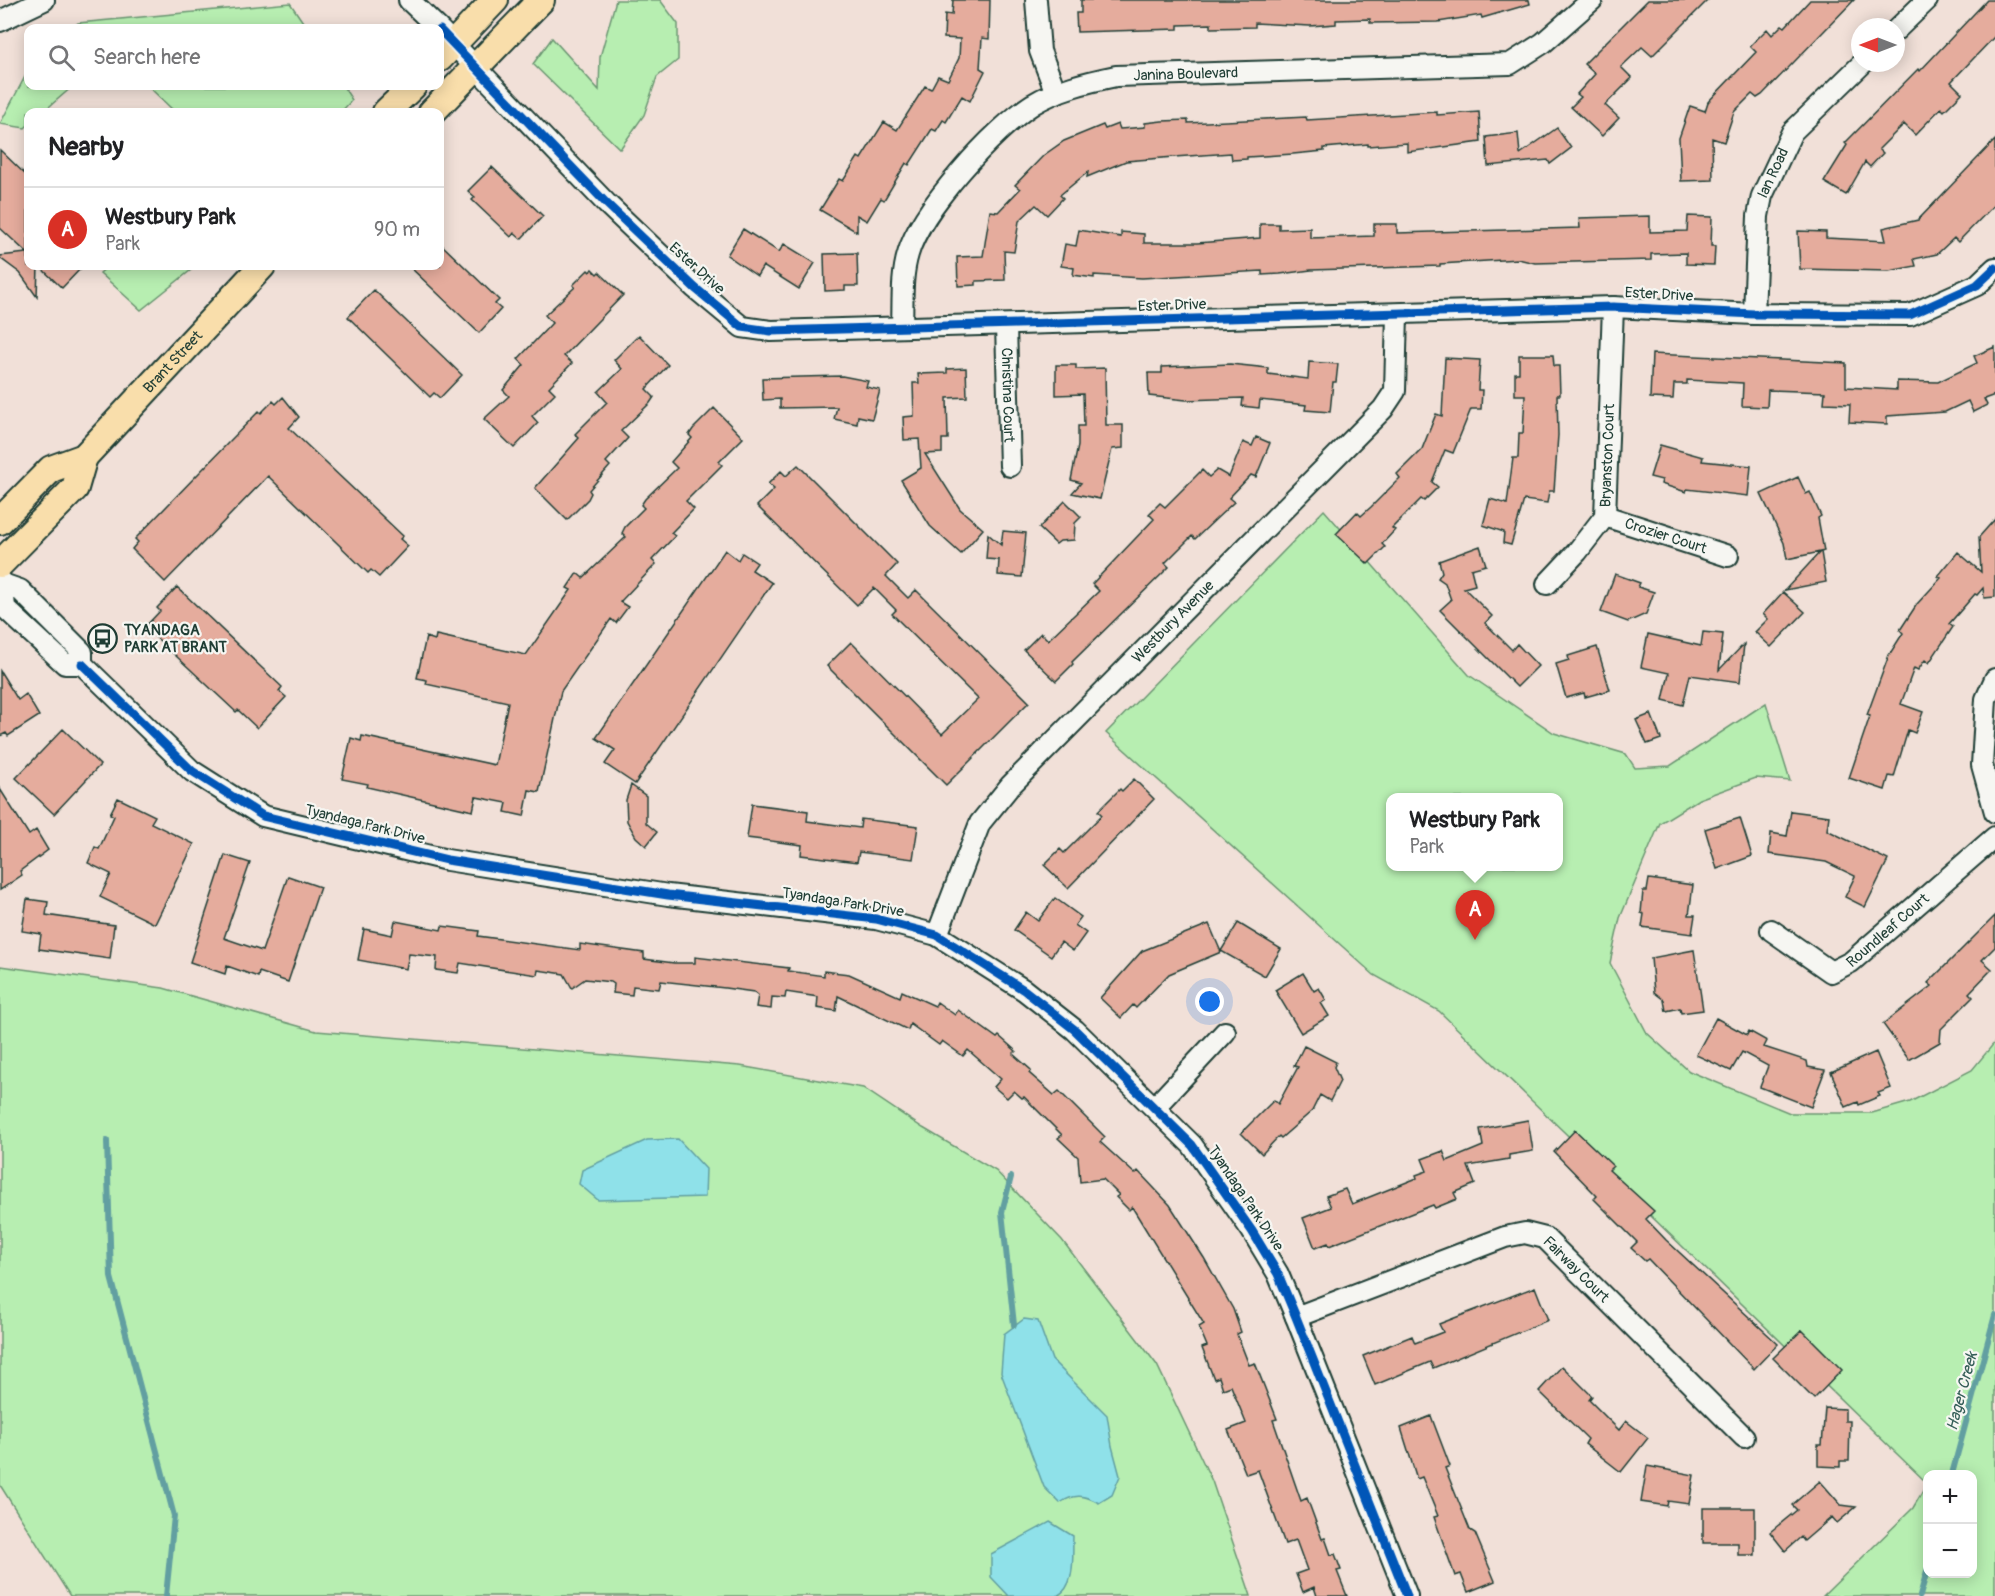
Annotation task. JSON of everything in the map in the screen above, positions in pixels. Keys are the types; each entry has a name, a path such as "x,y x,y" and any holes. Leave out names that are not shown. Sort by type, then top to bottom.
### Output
{"main road":[{"path":"444,38 495,0"},
{"path":"436,108 541,0"},
{"path":"390,108 408,90"},
{"name":"Brant Street","path":"1,578 75,488 84,457 258,270"},
{"name":"Brant Street","path":"0,521 51,469 84,457"}],"street":[{"path":"0,21 44,0"},
{"name":"Ester Drive","path":"409,0 429,24"},
{"path":"1036,0 1040,51 1056,93"},
{"name":"Janina Boulevard","path":"902,327 908,254 920,224 933,206 1002,128 1033,105 1056,93 1086,82 1116,76 1510,64 1543,43 1592,0"},
{"path":"1905,21 1927,0"},
{"name":"Ester Drive","path":"444,42 476,67 607,204 695,288 742,327 771,331 1006,326 1613,307 1754,314 1910,315 1977,285 1995,267"},
{"name":"Ian Road","path":"1754,314 1758,216 1762,196 1792,132 1854,72"},
{"name":"Bryanston Court","path":"1548,584 1605,516 1613,307"},
{"name":"Westbury Avenue","path":"937,935 980,823 1010,786 1383,409 1395,391 1397,314"},
{"name":"Christina Court","path":"1006,326 1010,466"},
{"name":"Crozier Court","path":"1605,516 1728,556"},
{"name":"Tyandaga Park Drive","path":"1,578 5,608 65,664 82,664 192,771 263,816 447,860 668,895 876,919 937,935 1024,990 1075,1030 1192,1145 1252,1231 1278,1274 1407,1596"},
{"path":"1995,679 1986,699 1982,765 1995,812"},
{"name":"Roundleaf Court","path":"1772,930 1831,972 1851,962 1995,837"},
{"path":"1155,1107 1225,1032"},
{"name":"Fairway Court","path":"1296,1317 1505,1237 1525,1233 1545,1238 1744,1437"}],"green space":[{"path":"616,0 660,0 678,24 678,60 657,77 644,115 620,149 533,64 552,38 599,90 600,57"},
{"path":"290,3 304,24 77,24"},
{"path":"24,79 24,90 68,90 48,108 24,108 24,128 0,124"},
{"path":"152,90 346,90 352,100 345,108 171,108"},
{"path":"103,270 191,270 141,310 100,273"},
{"path":"1324,510 1469,675 1554,733 1626,754 1635,768 1670,766 1766,703 1790,781 1756,778 1699,799 1660,823 1620,918 1610,963 1647,1033 1689,1071 1790,1113 1872,1113 1910,1102 1972,1070 1995,1042 1995,1596 1823,1596 1913,1508 1923,1491 1923,1578 1977,1578 1977,1470 1923,1470 1923,1479 1439,1011 1374,975 1106,733"},
{"path":"0,966 163,988 316,1031 740,1066 863,1088 923,1128 996,1171 1062,1240 1157,1365 1212,1481 1251,1596 70,1596 0,1485"}],"water":[{"path":"678,1139 706,1169 705,1197 598,1200 579,1184 582,1170 647,1140"},
{"path":"1024,1319 1038,1321 1052,1360 1107,1415 1120,1476 1112,1495 1099,1503 1080,1496 1060,1503 1044,1487 1001,1373 1004,1334"},
{"path":"1050,1522 1073,1536 1072,1569 1068,1585 1057,1596 1009,1596 991,1577 991,1554"}],"building":[{"path":"953,0 990,0 989,39 982,38 980,68 985,71 970,101 962,96 946,122 943,120 936,131 932,129 909,165 906,163 884,200 881,198 867,221 857,215 857,232 820,210 839,179 843,181 858,157 861,159 884,122 897,130 925,86 931,89 938,76 948,80 959,58 960,39 944,38 945,14 952,15"},
{"path":"1081,0 1529,0 1530,4 1482,18 1481,15 1438,22 1370,23 1370,19 1336,20 1336,24 1310,26 1255,23 1255,27 1211,28 1211,24 1178,25 1178,29 1077,32 1076,13 1081,13"},
{"path":"1648,0 1708,0 1652,56 1642,47 1621,67 1632,78 1605,105 1619,118 1602,136 1571,107 1581,97 1577,94 1595,74 1584,64"},
{"path":"1810,0 1854,0 1762,95 1757,98 1752,94 1734,112 1724,142 1712,138 1713,180 1681,181 1679,138 1690,106 1705,111 1708,102 1756,52 1750,46 1767,29 1772,35 1782,25 1785,27"},
{"path":"1987,0 1995,0 1995,36 1951,82 1962,93 1944,111 1941,108 1915,135 1904,124 1879,149 1883,153 1870,167 1865,162 1846,195 1824,182 1847,145 1845,143 1918,69 1920,71"},
{"path":"1437,112 1437,115 1479,112 1481,142 1407,152 1407,143 1324,148 1324,151 1232,160 1231,153 1174,157 1126,161 1087,177 1088,172 1060,195 1063,198 1047,215 1036,205 1019,221 1014,252 1004,251 1005,280 976,281 976,285 958,286 957,257 983,256 990,211 998,212 1020,189 1015,185 1044,155 1064,141 1103,125 1105,129 1118,124 1120,129 1145,127 1145,123 1162,121 1188,120 1188,123 1306,117 1307,120"},
{"path":"1557,128 1571,148 1550,164 1548,160 1488,166 1486,137 1518,133 1520,154"},
{"path":"1995,140 1995,204 1958,242 1954,238 1937,254 1914,259 1916,266 1889,271 1800,269 1798,231 1826,232 1826,238 1886,241 1883,228 1918,220"},
{"path":"0,150 24,173 24,250 0,228"},
{"path":"492,167 543,216 521,239 514,233 511,237 472,200 475,197 468,191"},
{"path":"1650,216 1650,232 1687,231 1688,216 1712,217 1711,246 1715,246 1714,265 1686,264 1686,253 1651,254 1651,260 1535,263 1518,259 1440,264 1440,266 1311,270 1262,275 1262,271 1142,278 1094,275 1094,278 1073,275 1074,268 1061,266 1065,244 1076,246 1079,230 1121,237 1121,232 1144,234 1144,243 1197,243 1260,238 1260,224 1279,224 1279,229 1310,228 1310,238 1374,236 1374,224 1397,224 1397,233 1580,228 1579,218"},
{"path":"743,229 779,252 784,244 815,263 799,289 763,266 757,276 727,255"},
{"path":"444,247 499,300 495,304 501,309 479,333 413,270 444,270"},
{"path":"24,253 24,270 38,270 37,297 20,273 0,256"},
{"path":"857,253 858,286 845,286 845,290 825,291 824,254"},
{"path":"592,269 597,274 599,272 623,295 564,356 572,363 549,387 555,393 532,416 538,423 514,448 484,419 509,396 503,390 524,365 518,359 552,323 545,315 575,287 573,285 588,270 590,272"},
{"path":"43,270 79,270 62,288"},
{"path":"374,290 462,375 440,398 434,393 430,397 348,317"},
{"path":"639,335 668,365 646,389 654,397 650,403 621,431 628,438 606,462 610,466 589,490 591,493 588,499 567,520 535,488 579,438 575,434 607,402 598,392 622,369 614,360"},
{"path":"1995,347 1995,395 1984,399 1987,405 1973,412 1968,401 1945,412 1887,416 1887,424 1849,422 1850,404 1824,403 1825,392 1768,390 1767,407 1742,406 1743,383 1687,380 1687,384 1674,384 1673,399 1650,398 1652,354 1846,363 1846,387 1897,390 1897,381 1938,382 1977,363 1974,356"},
{"path":"1519,355 1553,355 1554,366 1559,366 1560,395 1557,395 1558,435 1554,491 1549,491 1547,503 1524,500 1511,545 1503,543 1504,532 1483,525 1490,499 1507,504 1513,458 1518,458 1519,433 1523,433 1525,395 1515,395 1515,373 1519,373"},
{"path":"1445,358 1480,360 1478,390 1482,390 1481,409 1471,409 1453,453 1445,450 1432,482 1438,487 1424,501 1421,499 1392,528 1395,530 1382,544 1385,547 1368,564 1336,534 1357,512 1361,516 1371,507 1400,478 1397,474 1422,449 1436,414 1442,416"},
{"path":"1309,362 1338,364 1336,382 1333,382 1330,412 1305,410 1306,405 1260,400 1259,408 1242,406 1243,398 1186,400 1149,396 1148,373 1162,373 1162,367 1230,364 1268,368 1268,374 1308,379"},
{"path":"1056,365 1076,365 1076,369 1105,368 1106,425 1123,425 1123,448 1112,449 1100,499 1072,493 1081,483 1071,480 1078,446 1078,426 1084,426 1083,394 1056,395"},
{"path":"966,368 967,397 947,398 948,439 942,439 942,453 925,454 960,509 983,529 961,554 930,526 901,480 921,468 919,439 904,440 903,417 914,416 913,383 919,383 918,374 947,373 947,369"},
{"path":"842,376 868,381 866,387 880,390 872,419 858,416 857,424 834,419 837,407 780,408 780,399 763,400 762,378"},
{"path":"283,397 299,417 289,428 403,536 400,539 408,546 379,577 371,570 368,573 268,476 165,582 132,549 138,542 135,539 259,411 261,413 273,401 276,404"},
{"path":"714,408 743,438 719,462 722,465 686,501 694,509 671,533 675,536 652,560 656,564 620,602 628,607 616,623 611,619 561,691 539,792 529,790 524,816 505,812 507,803 476,797 473,811 367,787 368,784 342,779 351,738 361,741 362,736 495,765 508,702 426,684 427,680 417,678 426,637 435,640 436,635 526,655 571,590 567,588 577,573 583,578 626,537 622,533 625,527 644,508 641,505 645,499 677,468 671,462 692,438 689,435 693,429"},
{"path":"1256,437 1270,443 1256,477 1251,475 1229,498 1234,502 1195,539 1192,536 1165,563 1169,567 1072,662 1073,664 1056,681 1024,650 1041,633 1048,640 1099,591 1092,584 1154,519 1149,514 1160,503 1165,507 1202,470 1209,477 1217,470 1229,477 1243,442 1252,446"},
{"path":"1660,445 1703,457 1702,461 1751,466 1748,496 1687,489 1686,492 1661,484 1662,480 1650,477"},
{"path":"798,465 897,564 886,576 908,598 916,590 1029,702 946,785 827,666 851,642 942,734 978,699 892,614 896,610 874,588 857,605 757,506 774,489 768,484 781,471 786,476"},
{"path":"1798,477 1806,494 1810,492 1821,516 1818,518 1824,551 1821,552 1826,582 1785,590 1820,552 1787,559 1784,543 1761,494"},
{"path":"1065,501 1081,517 1075,523 1074,540 1060,541 1056,544 1039,528"},
{"path":"1995,519 1995,597 1984,598 1983,588 1977,595 1975,594 1949,624 1953,627 1929,663 1925,660 1918,670 1914,668 1901,704 1923,712 1915,733 1908,730 1894,777 1889,776 1885,790 1849,778 1870,716 1867,715 1889,655 1903,633 1900,630 1917,604 1941,578 1938,576 1958,552 1981,572 1979,537"},
{"path":"1003,531 1026,533 1022,577 998,575 999,560 986,559 988,534 1001,545"},
{"path":"1480,546 1486,565 1471,569 1475,585 1464,588 1492,616 1485,623 1512,650 1517,644 1538,666 1517,687 1440,610 1451,600 1445,583 1438,578 1442,572 1439,561"},
{"path":"725,550 738,560 742,553 757,563 752,570 772,583 635,784 605,764 615,750 596,738"},
{"path":"1615,574 1640,583 1638,587 1654,592 1646,614 1628,622 1601,612"},
{"path":"177,587 282,687 279,691 286,697 257,728 238,710 236,712 145,627 160,611 157,608"},
{"path":"1783,592 1805,612 1771,647 1755,632 1768,619 1763,614"},
{"path":"1703,632 1723,634 1719,670 1744,644 1740,682 1690,675 1683,705 1663,700 1669,673 1641,667 1648,634 1701,646"},
{"path":"1597,647 1610,690 1585,697 1584,693 1566,698 1556,664 1569,660 1568,656"},
{"path":"0,671 18,700 26,694 39,716 8,736 6,733 0,736"},
{"path":"1651,714 1661,739 1647,744 1636,720"},
{"path":"63,729 100,765 54,814 16,778"},
{"path":"1134,779 1154,799 1068,888 1044,865 1060,849 1064,853 1102,815 1098,811 1120,789 1122,791"},
{"path":"631,785 646,796 646,823 657,832 646,846 636,837 627,821 626,800"},
{"path":"0,789 29,835 36,830 48,850 20,871 22,875 0,890"},
{"path":"118,798 155,816 151,823 194,844 155,924 100,897 111,874 88,863 95,847 99,849 114,816 110,814"},
{"path":"752,804 808,811 807,821 860,828 861,819 918,826 913,859 859,852 857,862 801,855 802,845 747,838"},
{"path":"1791,811 1829,816 1827,830 1888,860 1865,907 1845,897 1855,876 1826,862 1769,854 1771,833 1787,836"},
{"path":"1740,818 1752,856 1717,869 1705,829"},
{"path":"225,855 250,863 224,938 262,951 288,876 320,887 288,982 259,972 258,977 227,966 225,974 190,962"},
{"path":"1649,879 1693,885 1689,915 1695,915 1692,934 1642,927 1643,891 1647,891"},
{"path":"1055,898 1081,917 1075,925 1086,933 1073,951 1061,942 1051,956 1014,930 1026,912 1038,921"},
{"path":"27,899 48,902 46,915 114,925 110,959 39,949 41,934 22,931"},
{"path":"1995,916 1995,947 1982,960 1992,969 1969,993 1973,997 1941,1029 1940,1042 1909,1060 1883,1024 1932,986 1928,983"},
{"path":"395,921 441,930 442,926 479,931 478,936 580,950 580,944 644,953 644,959 674,963 695,963 695,957 789,968 788,971 824,976 824,971 849,974 900,997 902,991 935,1006 937,1002 955,1015 958,1010 997,1038 999,1036 1016,1051 1013,1054 1031,1070 1029,1073 1054,1095 1059,1091 1105,1137 1100,1142 1135,1174 1138,1171 1170,1205 1204,1258 1233,1309 1241,1332 1237,1334 1249,1365 1255,1363 1277,1419 1273,1420 1301,1501 1307,1498 1322,1539 1325,1538 1331,1555 1335,1554 1341,1570 1337,1571 1347,1596 1317,1596 1314,1587 1303,1592 1296,1574 1307,1570 1296,1540 1285,1544 1258,1470 1246,1474 1228,1430 1246,1423 1231,1386 1223,1389 1219,1377 1214,1379 1202,1348 1207,1346 1199,1327 1204,1324 1132,1207 1129,1210 1116,1197 1119,1195 1103,1179 1080,1182 1078,1157 1058,1138 1062,1135 1024,1097 1022,1098 1014,1091 1007,1098 994,1087 1001,1079 968,1050 963,1056 942,1041 939,1045 910,1024 908,1030 838,996 836,1011 817,1008 818,997 786,992 785,998 772,997 771,1009 756,1007 758,995 754,992 725,988 661,981 659,989 633,986 632,995 613,993 614,984 611,982 585,979 572,988 564,974 538,970 537,975 460,963 458,973 436,970 437,957 409,954 406,969 358,960 364,929 392,935"},
{"path":"1238,923 1281,949 1265,976 1221,951"},
{"path":"1209,924 1221,952 1169,974 1136,1008 1133,1005 1121,1018 1100,998 1142,951"},
{"path":"1694,950 1703,1010 1681,1013 1680,1008 1666,1011 1664,1000 1654,992 1651,958"},
{"path":"1303,973 1314,991 1319,988 1326,1000 1321,1003 1329,1016 1301,1033 1275,990"},
{"path":"1716,1018 1747,1035 1749,1031 1767,1041 1764,1047 1807,1061 1808,1067 1825,1070 1811,1107 1760,1087 1768,1066 1742,1052 1731,1071 1696,1055"},
{"path":"1304,1046 1336,1062 1334,1067 1340,1081 1330,1101 1320,1095 1312,1111 1281,1138 1279,1136 1262,1154 1241,1133 1274,1100 1278,1104 1298,1067 1294,1066"},
{"path":"1876,1052 1891,1088 1878,1093 1880,1096 1859,1105 1858,1102 1846,1107 1831,1072"},
{"path":"1528,1120 1533,1151 1509,1155 1509,1159 1468,1166 1475,1184 1454,1193 1457,1199 1435,1208 1433,1205 1329,1246 1328,1243 1315,1248 1303,1218 1331,1207 1326,1196 1345,1189 1352,1204 1417,1178 1416,1175 1427,1171 1422,1159 1443,1151 1447,1161 1483,1146 1480,1129"},
{"path":"1575,1130 1613,1166 1609,1170 1654,1211 1646,1219 1778,1344 1754,1369 1648,1259 1645,1261 1631,1248 1637,1242 1594,1199 1597,1196 1554,1152"},
{"path":"1535,1287 1548,1320 1433,1368 1430,1362 1375,1385 1363,1356 1412,1336 1415,1343 1443,1332 1439,1324"},
{"path":"1802,1330 1842,1370 1814,1399 1773,1358"},
{"path":"1562,1366 1592,1396 1589,1400 1619,1430 1626,1421 1648,1438 1621,1472 1585,1444 1588,1439 1539,1391"},
{"path":"1825,1408 1845,1409 1845,1421 1850,1421 1849,1461 1840,1461 1840,1467 1818,1466 1818,1445 1822,1445"},
{"path":"1431,1416 1450,1466 1445,1468 1470,1530 1475,1533 1495,1581 1468,1592 1461,1574 1455,1576 1434,1517 1438,1516 1422,1477 1417,1479 1401,1428"},
{"path":"1647,1466 1694,1475 1689,1504 1668,1501 1667,1506 1641,1502"},
{"path":"1820,1481 1841,1505 1856,1507 1837,1523 1832,1517 1804,1541 1801,1537 1785,1551 1770,1532 1797,1510 1792,1505"},
{"path":"1703,1508 1755,1508 1755,1555 1738,1555 1738,1543 1703,1543"}],"waterway":[{"path":"107,1141 111,1277 174,1516 166,1596"},
{"path":"1011,1177 1002,1212 1014,1325"},
{"name":"Hager Creek","path":"1953,1470 1995,1315"},
{"name":"Hager Creek","path":"1920,1596 1925,1578"}],"cycle path":[{"path":"444,34 607,204 695,288 742,327 771,331 1613,307 1754,314 1910,315 1977,285 1995,268"},
{"path":"82,664 192,771 263,816 447,860 668,895 876,919 937,935 1024,990 1075,1030 1192,1145 1252,1231 1278,1274 1407,1596"}],"place":[{"name":"TYANDAGA PARK AT BRANT","path":"103,639"},
{"name":"Westbury Park","path":"1475,940"}]}
